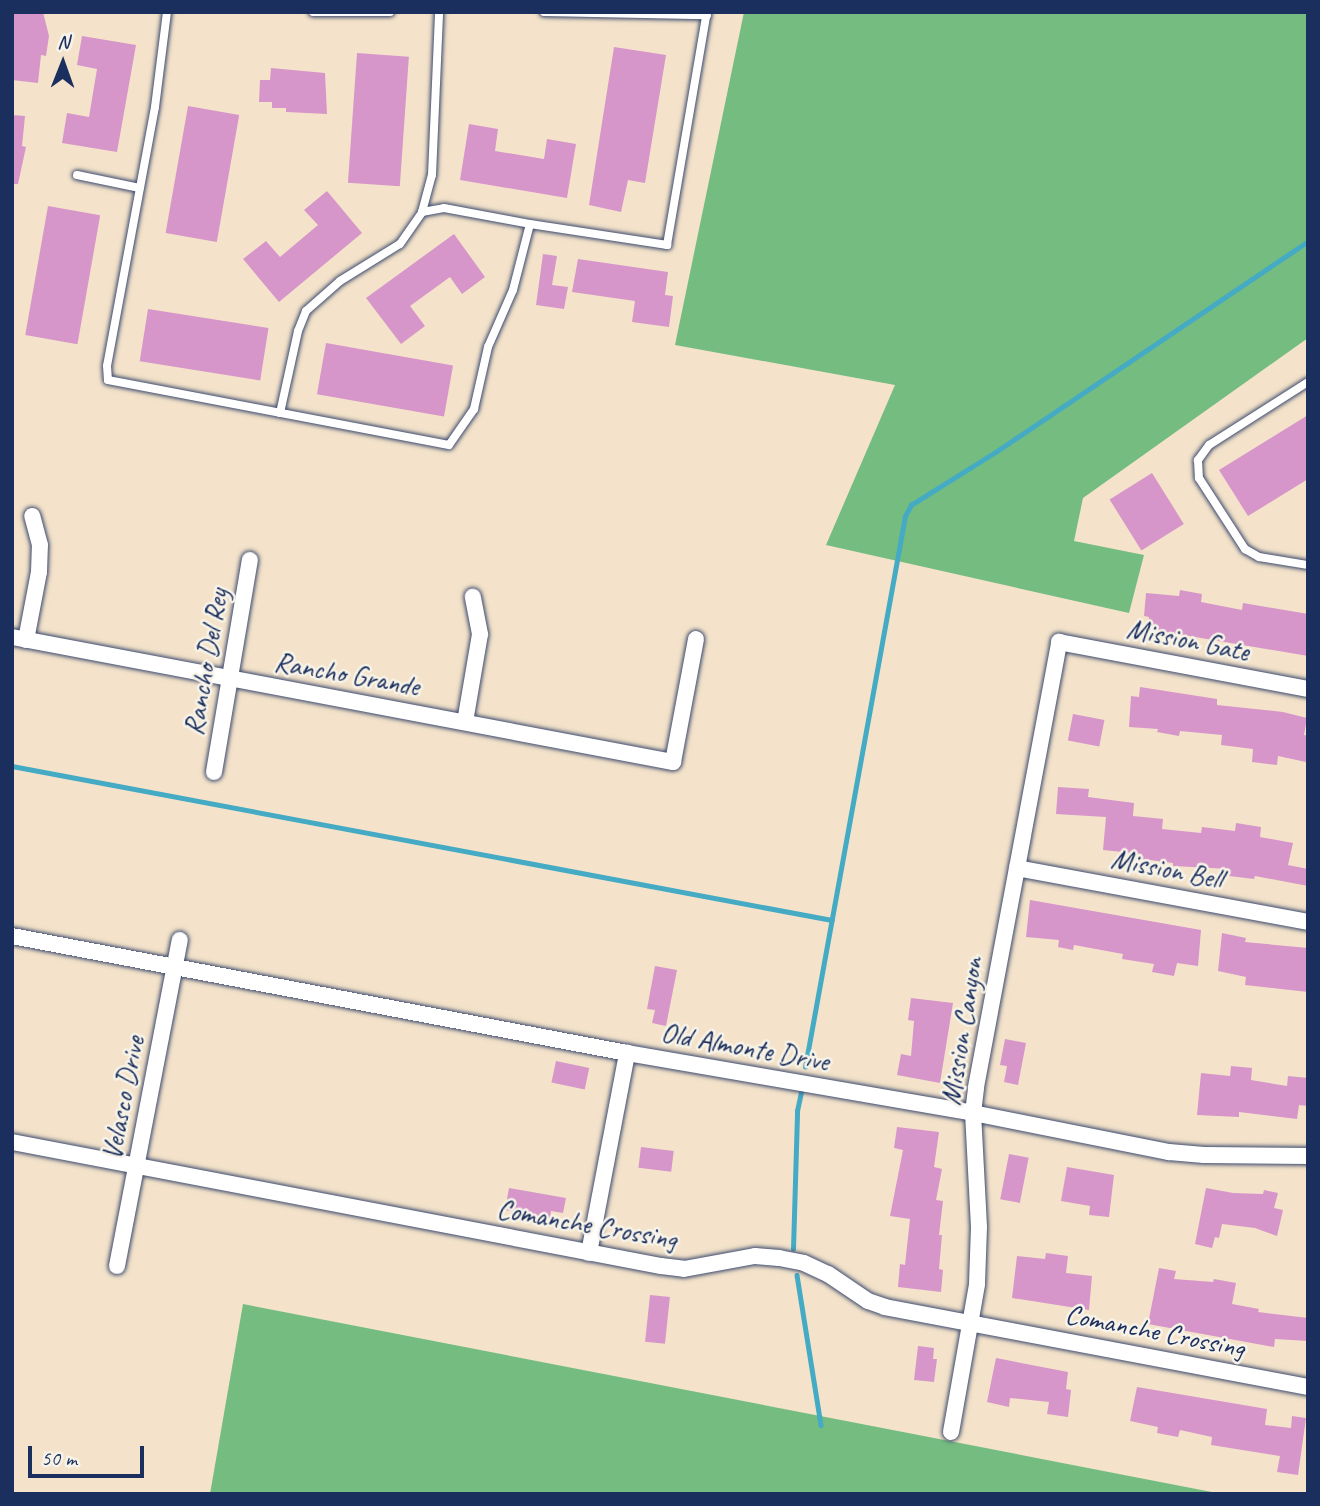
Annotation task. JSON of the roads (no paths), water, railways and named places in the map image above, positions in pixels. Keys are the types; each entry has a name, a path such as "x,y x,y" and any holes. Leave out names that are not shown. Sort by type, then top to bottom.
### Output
{"street":[{"path":"19,638 39,572 40,545 32,516"},
{"name":"Rancho Del Rey","path":"214,772 250,560"},
{"path":"465,722 480,634 473,597"},
{"name":"Rancho Grande","path":"19,638 673,762 696,639"},
{"name":"Mission Gate","path":"1059,642 1308,689"},
{"name":"Mission Canyon","path":"951,1432 971,1324 979,1251 973,1114 981,1049 1059,642"},
{"name":"Mission Bell","path":"1017,868 1308,922"},
{"name":"Old Almonte Drive","path":"12,936 627,1053 973,1114 1169,1152 1308,1156"},
{"name":"Velasco Drive","path":"117,1266 180,940"},
{"path":"589,1253 627,1053"},
{"name":"Comanche Crossing","path":"12,1142 684,1269 755,1256 779,1258 804,1263 828,1274 868,1301 885,1307 1308,1387"}],"lane":[{"path":"167,12 140,188 107,366 108,380 449,445 474,408 488,347 513,290 530,223"},
{"path":"313,12 390,12"},
{"path":"280,412 298,331 306,311 340,281 400,244 422,212 432,175 439,12"},
{"path":"422,212 444,208 667,245 707,14 544,12"},
{"path":"77,176 140,188"},
{"path":"1308,382 1209,445 1198,460 1199,478 1245,549 1259,557 1308,565"}],"waterway":[{"path":"805,1067 905,516 911,505 997,451 1308,241"},
{"path":"12,766 832,920"},
{"path":"793,1249 797,1111 801,1092"},
{"path":"797,1275 821,1425"}]}
